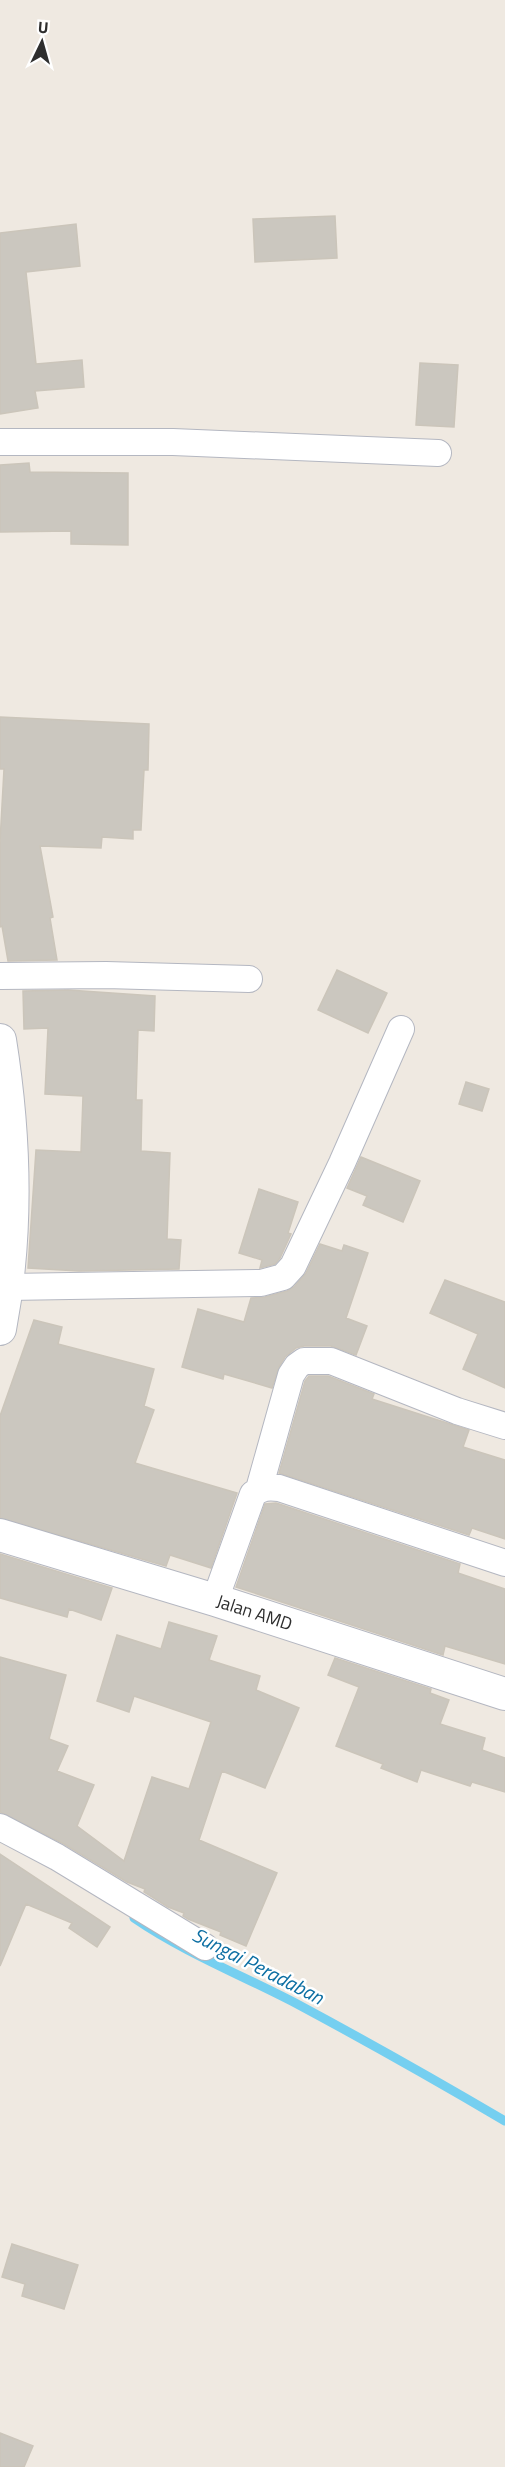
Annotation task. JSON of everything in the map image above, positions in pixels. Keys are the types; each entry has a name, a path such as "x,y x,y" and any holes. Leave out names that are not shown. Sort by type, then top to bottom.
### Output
{"street":[{"path":"0,442 173,442 438,453"},
{"path":"0,976 106,975 249,978"},
{"path":"8,1287 261,1283 283,1277 293,1266 342,1163 401,1029"},
{"path":"0,1040 11,1171 8,1287 0,1329"},
{"path":"259,1489 291,1375 304,1361 331,1361 457,1411 505,1426"},
{"path":"215,1600 253,1494 259,1489 268,1487 279,1488 505,1563"},
{"name":"Jalan AMD","path":"0,1535 215,1600 505,1694"},
{"path":"0,1827 57,1857 206,1947"}],"building":[{"path":"335,216 337,258 255,262 253,219"},
{"path":"76,224 80,266 26,272 36,364 82,360 84,387 35,391 38,408 0,414 0,233"},
{"path":"420,363 458,365 454,427 416,425"},
{"path":"29,463 30,472 128,473 128,545 71,544 71,531 0,532 0,465"},
{"path":"0,717 149,724 148,770 144,770 141,830 133,830 133,839 102,837 101,848 40,846 53,917 50,918 57,960 8,961 2,926 0,927 0,842 4,769 0,769"},
{"path":"337,970 387,993 368,1033 318,1010"},
{"path":"68,990 155,996 154,1031 138,1030 136,1100 142,1100 141,1151 170,1153 167,1239 181,1240 179,1269 79,1271 28,1268 36,1150 81,1152 83,1096 45,1094 48,1028 24,1029 23,991"},
{"path":"466,1082 489,1089 482,1111 459,1104"},
{"path":"361,1157 420,1181 403,1222 363,1205 367,1196 347,1188"},
{"path":"259,1189 298,1202 288,1233 291,1234 280,1258 275,1264 260,1268 262,1260 239,1253"},
{"path":"320,1244 342,1251 344,1245 368,1253 346,1318 367,1326 356,1355 331,1346 296,1348 285,1357 279,1367 272,1388 224,1374 223,1379 182,1367 198,1309 244,1322 251,1298 265,1297 294,1287 306,1273"},
{"path":"445,1280 505,1302 505,1388 463,1369 478,1334 430,1313"},
{"path":"34,1320 62,1327 58,1344 154,1369 144,1406 154,1410 135,1463 237,1493 211,1568 170,1555 166,1566 0,1518 0,1416"},
{"path":"309,1376 328,1376 374,1394 372,1399 469,1430 463,1447 505,1460 505,1539 472,1528 469,1535 279,1473 305,1381"},
{"path":"276,1503 460,1564 458,1573 505,1589 505,1664 445,1646 443,1655 236,1587 265,1504"},
{"path":"0,1554 112,1588 101,1620 69,1609 67,1617 0,1598"},
{"path":"169,1622 217,1636 209,1660 260,1676 256,1690 299,1708 265,1788 222,1771 199,1840 277,1873 246,1946 220,1935 221,1932 188,1919 183,1916 184,1913 168,1907 144,1892 145,1889 127,1882 64,1844 0,1812 0,1657 66,1675 49,1739 68,1746 57,1771 94,1785 77,1826 124,1861 152,1777 189,1789 211,1722 134,1696 129,1712 97,1701 117,1635 161,1649"},
{"path":"335,1658 431,1689 430,1693 449,1700 440,1724 485,1738 482,1750 505,1758 505,1792 472,1782 470,1786 421,1770 417,1782 381,1768 383,1764 336,1746 359,1687 328,1675"},
{"path":"0,1854 110,1927 97,1947 69,1928 72,1923 26,1904 0,1966"},
{"path":"12,2244 78,2265 64,2309 22,2296 25,2284 2,2277"},
{"path":"0,2433 33,2446 24,2467 0,2467"}],"waterway":[{"name":"Sungai Peradaban","path":"134,1918 194,1953 351,2033 505,2121"}]}
